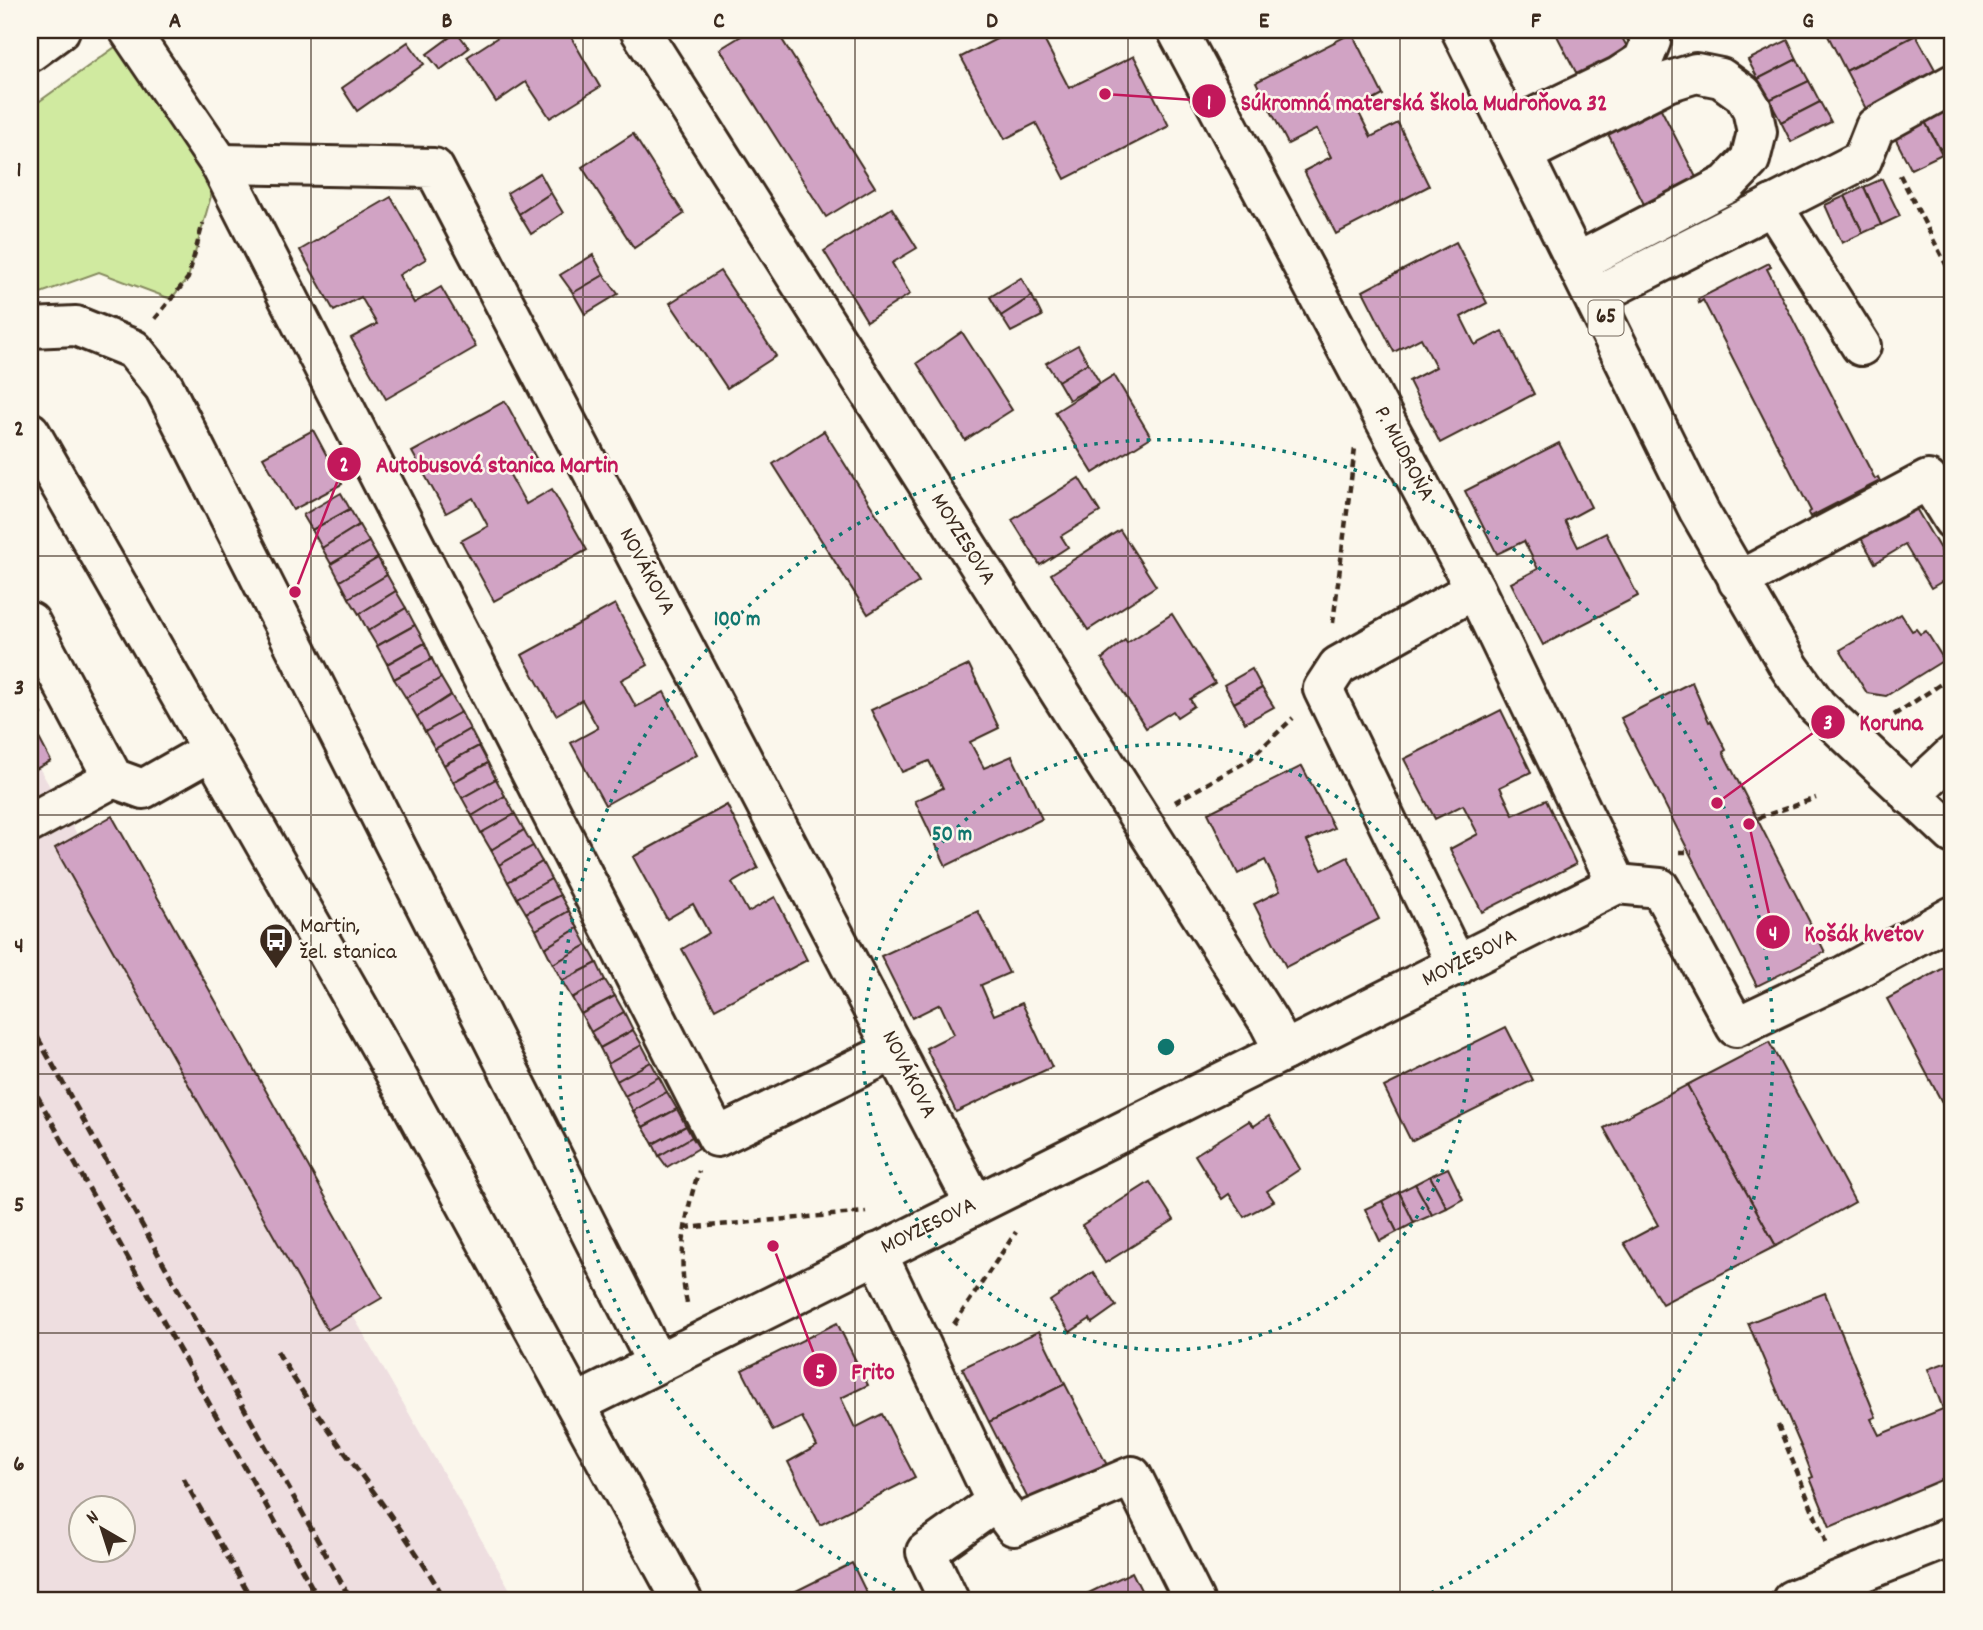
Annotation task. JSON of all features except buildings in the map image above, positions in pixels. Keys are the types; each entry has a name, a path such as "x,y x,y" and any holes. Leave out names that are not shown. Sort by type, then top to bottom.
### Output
{"street":[{"path":"30,52 60,30"},
{"path":"129,30 220,164 717,1137 895,1050"},
{"name":"MOYZESOVA","path":"639,30 1269,1022 1284,1051"},
{"name":"P. MUDROŇA","path":"1177,30 1475,589 1618,884"},
{"name":"65","path":"1461,30 1587,279 1699,511 1790,668 1817,706 1953,834"},
{"path":"1516,141 1643,61 1651,41 1646,30"},
{"path":"1516,141 1696,73 1721,78 1743,94 1752,109 1757,132 1750,160 1727,184 1587,279"},
{"path":"1587,279 1772,205 1862,160 1875,127 1953,84"},
{"name":"NOVÁKOVA","path":"220,164 435,168 975,1205"},
{"path":"1772,205 1861,346"},
{"path":"30,328 76,326 133,349 164,387 656,1362"},
{"path":"30,432 382,1049 682,1600"},
{"path":"1738,581 1928,480 1953,520"},
{"path":"1457,966 1330,677 1475,589"},
{"path":"30,622 113,778 143,789 212,750"},
{"path":"1910,795 1951,761"},
{"path":"30,823 113,778"},
{"path":"1618,884 1660,887 1736,1027 1845,975 1953,916"},
{"name":"MOYZESOVA","path":"576,1404 1618,884"},
{"path":"877,1253 996,1502 1014,1526 1132,1476 1194,1600"},
{"path":"949,1600 926,1552 996,1502"},
{"path":"1792,1600 1953,1536"}],"path":[{"path":"1875,127 1953,278"},
{"path":"160,310 188,278"},
{"path":"1166,808 1249,760 1330,677 1331,644 1353,454 1376,403"},
{"path":"1894,715 1953,676"},
{"path":"1758,818 1816,798"},
{"path":"687,1306 682,1282 685,1228 698,1172"},
{"path":"685,1228 872,1212"},
{"path":"929,1362 1018,1228"},
{"path":"1778,1425 1826,1544"}],"shaded area":[{"path":"30,752 516,1600 30,1600"}],"green space":[{"path":"132,35 220,164 188,278 171,299 99,272 38,294 30,291 30,108"}],"railway":[{"path":"30,1024 351,1600"},
{"path":"30,1083 319,1600"},
{"path":"277,1351 426,1568 445,1600"},
{"path":"183,1478 252,1600"}],"place":[{"name":"Súkromná materská škola Mudroňova 32","path":"1105,94"},
{"name":"Autobusová stanica Martin","path":"295,592"},
{"name":"Koruna","path":"1717,803"},
{"name":"Košák kvetov","path":"1749,824"},
{"name":"Martin, žel. stanica","path":"276,970"},
{"name":"Frito","path":"773,1246"}]}
